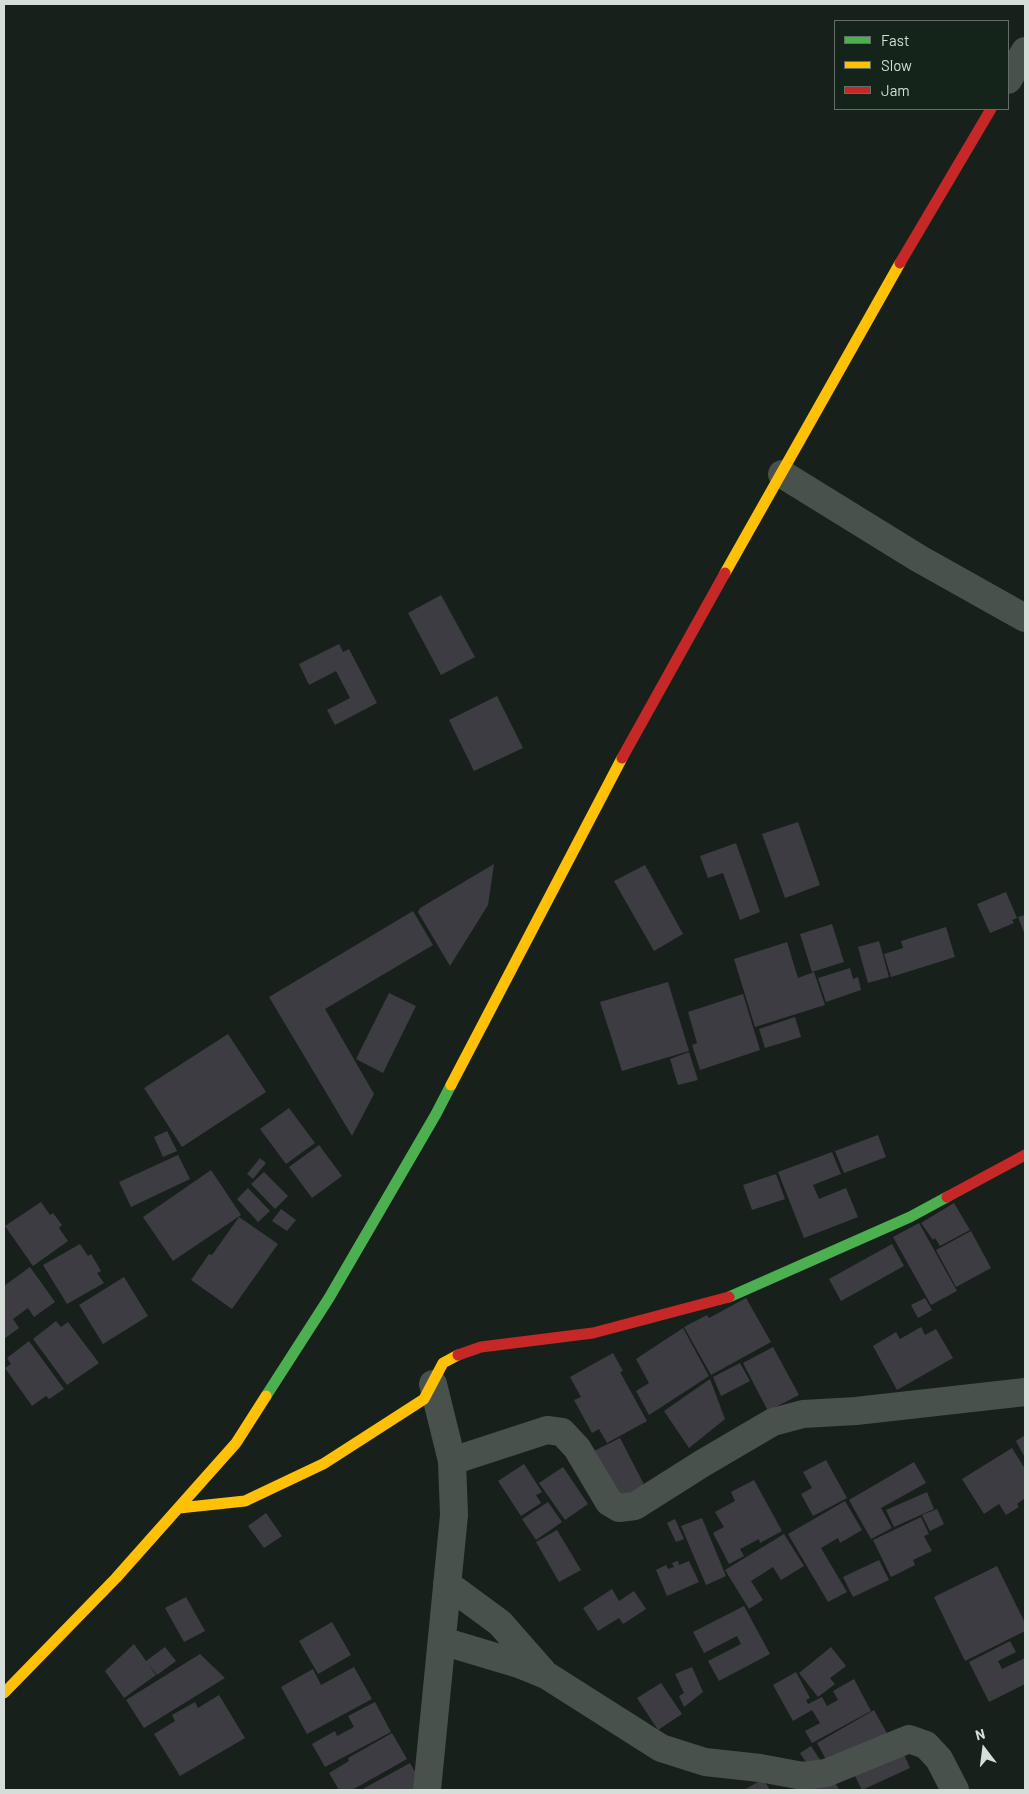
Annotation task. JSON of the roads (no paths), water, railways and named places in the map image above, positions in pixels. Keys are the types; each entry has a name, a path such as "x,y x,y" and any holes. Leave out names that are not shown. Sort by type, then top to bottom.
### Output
{"street":[{"path":"1009,78 1025,51"},
{"path":"4,1693 116,1578 236,1443 329,1298 436,1114 624,755 877,302 990,110"},
{"path":"782,474 918,558 1025,618"},
{"path":"179,1508 245,1501 322,1464 424,1399 443,1363 458,1355 481,1347 593,1332 732,1296 910,1217 1025,1155"},
{"path":"427,1790 454,1515 452,1461 433,1384"},
{"path":"452,1461 547,1430 562,1432 578,1448 609,1502 619,1508 635,1506 773,1422 803,1414 865,1410 1025,1392"},
{"path":"447,1584 500,1623 546,1675"},
{"path":"442,1641 519,1664 546,1675 661,1748 705,1762 760,1768 803,1776 826,1773 909,1739 926,1746 939,1759 955,1790"}]}
